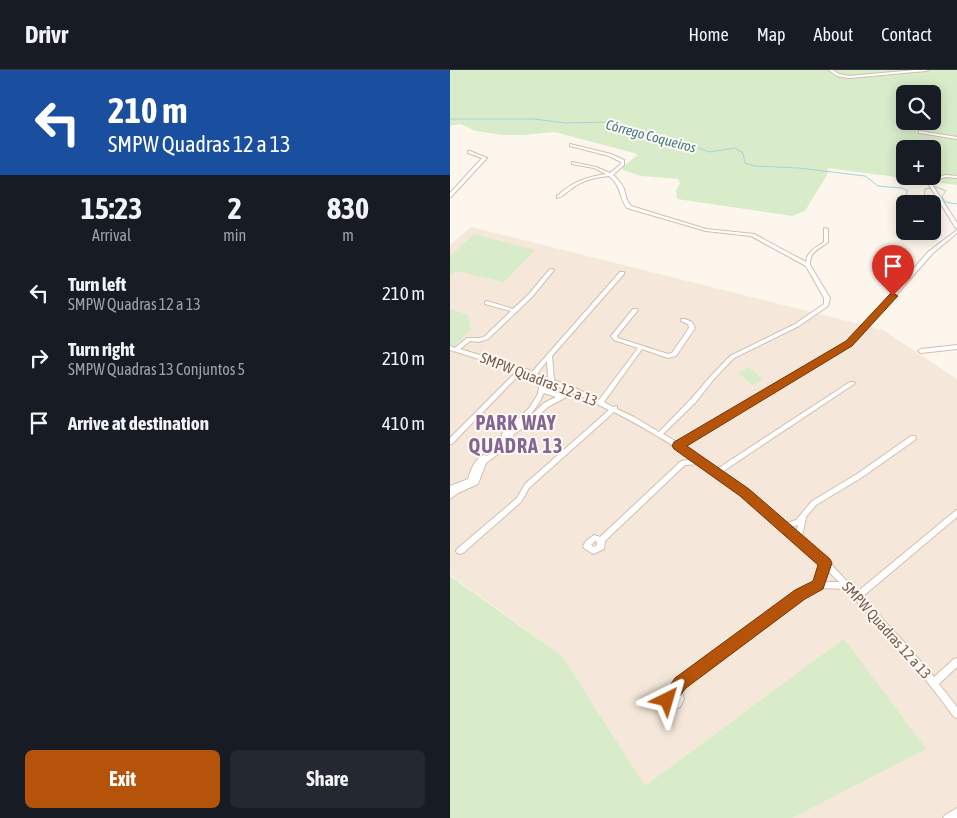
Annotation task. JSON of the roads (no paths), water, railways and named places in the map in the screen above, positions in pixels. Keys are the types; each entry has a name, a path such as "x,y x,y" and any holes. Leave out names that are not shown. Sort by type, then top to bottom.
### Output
{"street":[{"path":"831,70 838,75 849,77 926,70"},
{"path":"920,132 957,138"},
{"path":"558,197 570,186 581,180 611,174 624,164 623,161 610,155 572,145"},
{"path":"450,196 485,158 469,152"},
{"path":"573,163 611,174 620,184 628,207 706,230 750,234 808,265"},
{"path":"957,177 946,176 928,180 957,227"},
{"path":"660,434 694,401 732,357 797,325 826,305 827,298 808,265 807,257 810,251 826,242 826,229"},
{"path":"683,463 681,448 853,341 930,253 957,231"},
{"path":"453,348 468,339 484,340 515,312 552,270"},
{"path":"535,370 551,355 622,273"},
{"path":"487,303 515,312"},
{"path":"635,310 614,336 616,339 668,356 674,356 692,328 690,323 683,320"},
{"path":"921,351 957,347"},
{"name":"SMPW Quadras 12 a 13","path":"453,348 515,367 535,370 547,378 615,408 702,461 784,526 825,563 858,596 935,682 957,714"},
{"path":"601,402 641,348"},
{"path":"450,489 471,481 478,462 501,444 506,431 516,425 532,409 543,390 550,368 551,355"},
{"path":"515,367 515,376"},
{"path":"450,442 515,376 550,368"},
{"path":"717,472 852,383"},
{"path":"543,390 560,397"},
{"path":"450,496 456,491 474,484 478,479 483,462 507,444 511,433 546,404 575,390"},
{"path":"460,551 519,500 527,486 615,408"},
{"path":"798,539 803,518 814,503 859,476 913,438"},
{"path":"601,540 683,463 702,461"},
{"path":"858,596 957,513"},
{"path":"784,526 791,525 803,518"},
{"path":"818,585 825,563"},
{"path":"674,692 680,683 800,594 818,585 848,586"},
{"path":"935,682 957,662"},
{"path":"948,818 957,813"}],"waterway":[{"name":"Córrego Coqueiros","path":"450,119 534,119 566,123 610,122 665,141 694,146 709,152 735,148 743,153 745,163 755,166 799,168 865,176 878,186 902,188 908,191 906,195"},
{"name":"Córrego Coqueiros","path":"925,195 925,189 936,187 946,191 942,196 945,202 957,204"}],"district":[{"name":"PARK WAY QUADRA 13","path":"516,434"}]}
